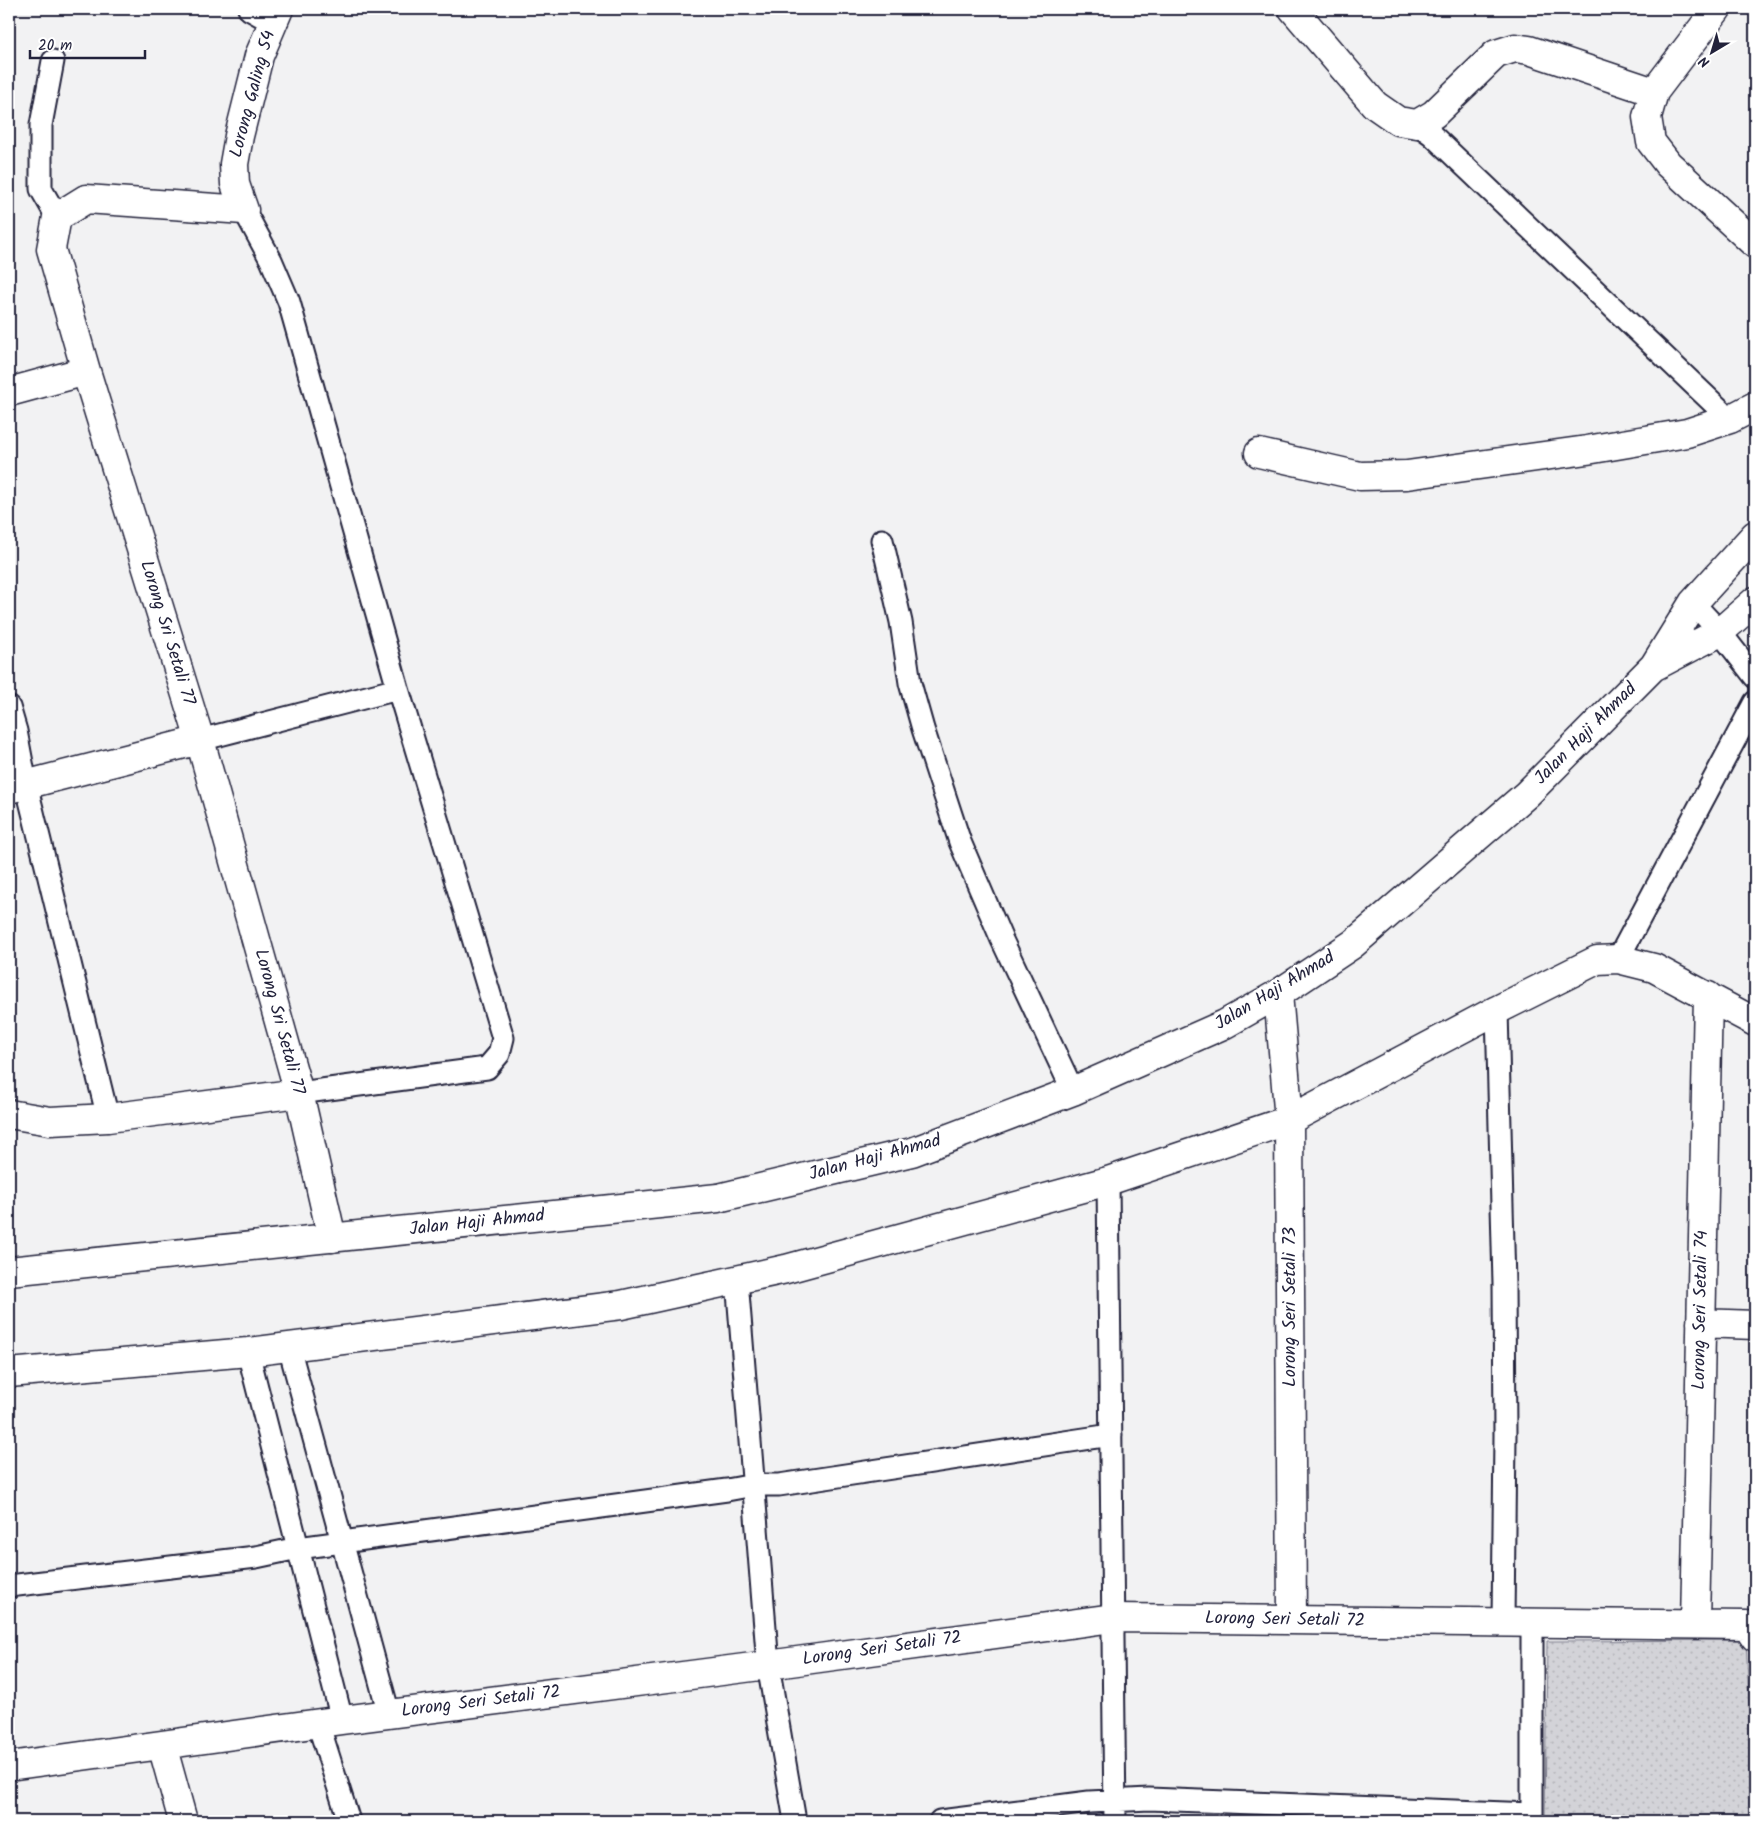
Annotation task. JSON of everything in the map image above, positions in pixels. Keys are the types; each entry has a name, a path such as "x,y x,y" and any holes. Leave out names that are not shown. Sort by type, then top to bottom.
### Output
{"street":[{"path":"1294,9 1375,105 1398,121 1416,124 1434,114 1496,54 1515,48 1529,50 1654,92"},
{"path":"1717,9 1654,92 1647,117 1651,142 1668,164 1755,244"},
{"name":"Lorong Galing 54","path":"244,210 235,184 234,164 259,56 275,16"},
{"path":"56,217 86,199 244,210"},
{"name":"Lorong Sri Setali 77","path":"56,217 51,249 86,371 200,740 299,1093 332,1238"},
{"path":"9,392 86,371"},
{"path":"1259,453 1360,476 1407,475 1687,434 1730,419 1755,406"},
{"name":"Jalan Haji Ahmad","path":"9,1271 718,1198 912,1152 1073,1091 1225,1024 1278,994 1353,944 1527,794 1654,666 1693,602 1755,535"},
{"name":"Jalan Haji Ahmad","path":"1654,666 1720,632 1755,601"},
{"path":"17,786 200,740"},
{"path":"9,1374 248,1352 621,1305 786,1269 1108,1180 1289,1120 1497,1010 1597,960 1618,959 1654,968 1755,1022"},
{"name":"Lorong Seri Setali 73","path":"1278,994 1289,1120 1292,1620"},
{"name":"Lorong Seri Setali 74","path":"1694,1624 1708,996"},
{"path":"9,1114 50,1121 108,1118 299,1093"},
{"path":"1701,1323 1755,1325"},
{"name":"Lorong Seri Setali 72","path":"9,1766 330,1721 768,1665 1113,1618 1747,1624 1755,1637"},
{"path":"162,1745 183,1821"}],"lane":[{"path":"249,9 275,16"},
{"path":"53,62 41,125 41,189 56,217"},
{"path":"1416,124 1452,155 1730,419"},
{"path":"244,210 271,260 289,302 398,689 503,1038 499,1054 487,1068 299,1093"},
{"path":"882,540 902,622 910,683 922,729 960,842 1002,940 1073,1091"},
{"path":"1693,602 1720,632 1755,677"},
{"path":"200,740 398,689"},
{"path":"1618,959 1755,702"},
{"path":"9,707 16,731 17,786 108,1118"},
{"path":"1497,1010 1504,1294 1503,1622"},
{"path":"1108,1180 1115,1821"},
{"path":"737,1280 768,1665 795,1821"},
{"path":"289,1347 389,1714"},
{"path":"248,1352 298,1548 350,1821"},
{"path":"9,1586 256,1557 298,1548 754,1485 779,1484 1111,1435"},
{"path":"940,1821 1115,1800 1150,1799 1532,1818 1532,1622"}],"shaded area":[{"path":"1746,1640 1755,1821 1545,1821 1547,1641"}]}
